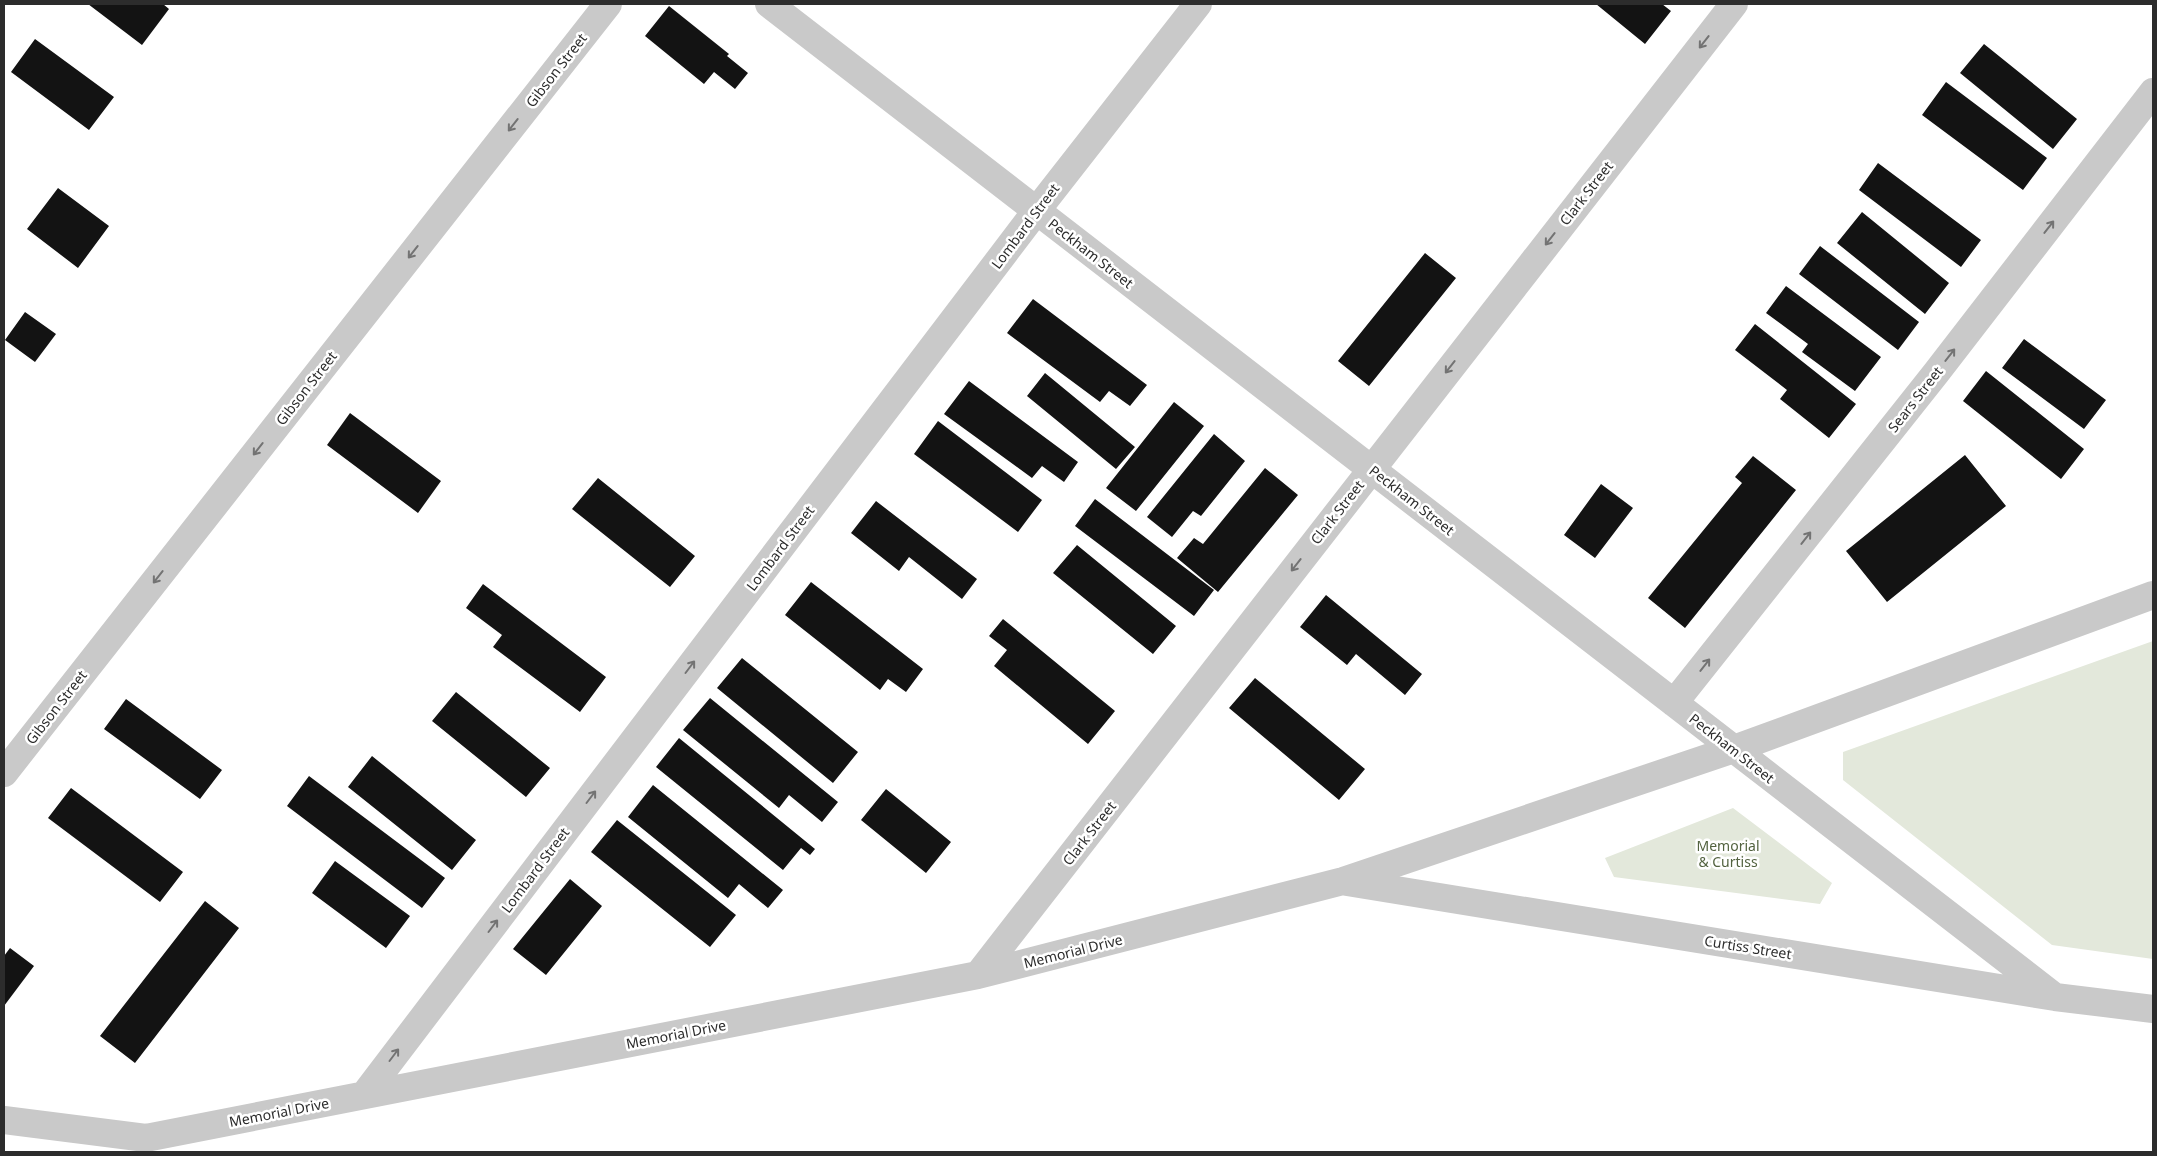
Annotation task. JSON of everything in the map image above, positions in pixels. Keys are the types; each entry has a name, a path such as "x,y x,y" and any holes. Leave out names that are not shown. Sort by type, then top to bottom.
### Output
{"street":[{"name":"Gibson Street","path":"4,773 608,4"},
{"name":"Peckham Street","path":"768,4 2055,997"},
{"name":"Lombard Street","path":"365,1094 1037,210 1198,4"},
{"name":"Clark Street","path":"978,975 1734,4"},
{"name":"Sears Street","path":"1674,703 1936,373 2153,92"},
{"name":"Memorial Drive","path":"4,1120 146,1138 978,975 1343,881 1734,749 2153,595"},
{"name":"Curtiss Street","path":"1343,881 2055,997 2153,1009"}],"green space":[{"path":"2153,641 2153,959 2052,945 1843,780 1843,752"},
{"name":"Memorial & Curtiss","path":"1733,808 1832,883 1820,904 1614,877 1605,858"}],"building":[{"path":"88,4 163,4 169,9 142,45"},
{"path":"1596,4 1662,4 1671,11 1645,44"},
{"path":"669,6 729,54 727,56 748,73 735,89 714,72 704,84 645,36"},
{"path":"35,39 114,97 89,130 11,72"},
{"path":"1984,44 2077,119 2053,149 1960,73"},
{"path":"1946,82 2047,158 2023,190 1922,115"},
{"path":"1878,163 1981,240 1961,267 1859,190"},
{"path":"58,188 109,226 78,268 27,229"},
{"path":"1862,212 1949,283 1925,314 1837,243"},
{"path":"1820,246 1919,322 1898,350 1799,274"},
{"path":"1425,253 1456,278 1369,386 1338,361"},
{"path":"1786,286 1881,357 1855,391 1802,352 1808,344 1766,313"},
{"path":"1033,299 1147,385 1130,406 1109,391 1100,402 1007,333"},
{"path":"25,312 56,334 35,362 5,340"},
{"path":"1755,324 1856,404 1829,438 1780,399 1787,390 1735,350"},
{"path":"2024,339 2106,400 2084,429 2002,368"},
{"path":"1986,371 2084,449 2061,479 1963,401"},
{"path":"1045,373 1135,447 1116,469 1027,396"},
{"path":"969,381 1078,462 1064,482 1042,466 1032,478 944,414"},
{"path":"1174,402 1204,426 1136,511 1106,488"},
{"path":"350,413 441,481 418,513 327,445"},
{"path":"938,421 1042,500 1018,532 914,454"},
{"path":"1214,434 1245,461 1201,516 1193,511 1172,537 1147,517"},
{"path":"1965,455 2006,506 1887,602 1846,551"},
{"path":"1753,456 1796,490 1685,628 1648,598 1742,483 1735,477"},
{"path":"1265,468 1298,495 1218,592 1177,558 1194,538 1203,544"},
{"path":"598,478 695,556 670,587 572,509"},
{"path":"1601,484 1633,508 1595,558 1564,535"},
{"path":"1095,499 1214,590 1194,616 1075,526"},
{"path":"876,501 977,579 962,599 909,557 899,571 851,533"},
{"path":"1077,545 1176,626 1153,654 1053,573"},
{"path":"811,582 923,669 906,692 888,679 880,690 785,615"},
{"path":"483,584 606,677 580,712 493,647 502,635 466,608"},
{"path":"1326,595 1422,674 1405,695 1356,654 1347,665 1300,627"},
{"path":"1003,619 1115,711 1088,744 994,666 1007,650 989,636"},
{"path":"742,658 858,752 833,783 717,688"},
{"path":"1255,678 1365,769 1339,800 1229,708"},
{"path":"456,692 550,768 526,797 432,721"},
{"path":"710,698 838,802 822,822 789,795 779,808 683,730"},
{"path":"126,699 222,770 200,799 104,729"},
{"path":"679,738 815,849 810,855 801,848 783,870 656,767"},
{"path":"372,756 476,840 452,870 348,787"},
{"path":"309,776 445,878 422,908 287,806"},
{"path":"653,785 783,890 768,908 739,884 728,898 628,817"},
{"path":"71,788 183,872 160,902 48,818"},
{"path":"886,789 951,842 926,873 861,820"},
{"path":"617,820 736,915 710,947 591,852"},
{"path":"335,861 410,916 386,948 312,893"},
{"path":"570,879 602,906 546,975 513,949"},
{"path":"205,901 239,928 135,1063 100,1036"},
{"path":"10,948 34,966 4,1006 4,956"}]}
